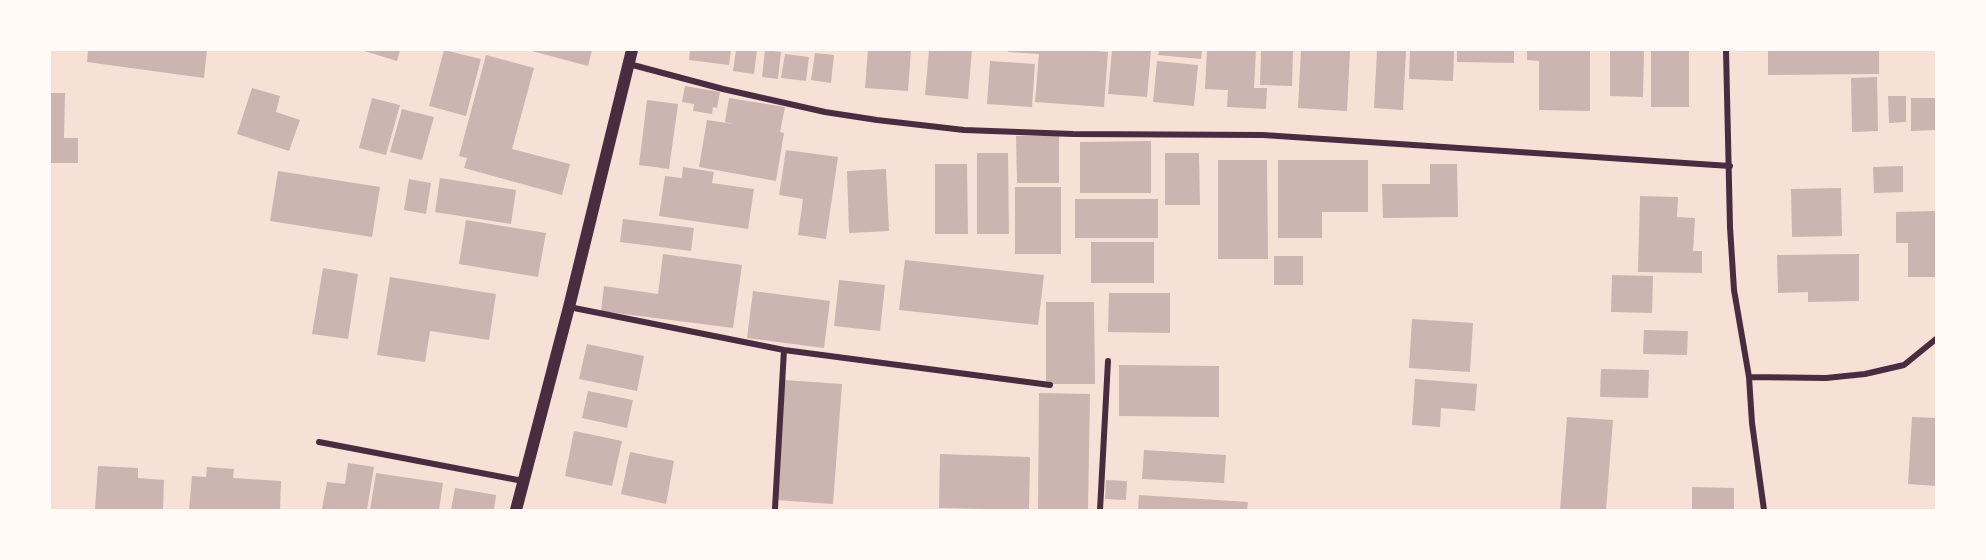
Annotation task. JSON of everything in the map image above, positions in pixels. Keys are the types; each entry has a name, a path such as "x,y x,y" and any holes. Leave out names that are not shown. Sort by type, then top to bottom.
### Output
{"main road":[{"path":"516,510 632,50"}],"street":[{"path":"1726,50 1734,290 1749,378 1752,423 1764,510"},
{"path":"629,64 723,89 825,112 964,130 1073,134 1263,135 1730,166"},
{"path":"569,307 784,350 1050,385"},
{"path":"1749,378 1826,378 1865,374 1904,365 1936,339"},
{"path":"775,508 784,350"},
{"path":"1100,510 1108,361"},
{"path":"319,442 523,481"}],"building":[{"path":"88,50 207,50 204,78 87,62"},
{"path":"361,50 400,50 397,61"},
{"path":"444,50 481,59 466,116 429,106"},
{"path":"528,50 592,50 588,66"},
{"path":"690,50 731,50 729,65 689,60"},
{"path":"736,50 757,50 754,74 733,71"},
{"path":"765,50 781,52 778,79 762,77"},
{"path":"868,50 911,50 908,91 865,88"},
{"path":"929,50 972,50 968,99 925,95"},
{"path":"1008,50 1108,52 1104,107 1035,102 1039,54 1008,52"},
{"path":"1112,50 1151,50 1147,97 1108,94"},
{"path":"1159,50 1202,50 1201,59 1158,55"},
{"path":"1207,50 1256,50 1254,88 1267,88 1266,109 1227,107 1228,90 1205,89"},
{"path":"1261,50 1293,50 1292,86 1260,85"},
{"path":"1301,50 1350,50 1347,111 1298,108"},
{"path":"1377,50 1406,50 1403,110 1374,108"},
{"path":"1410,50 1454,50 1453,81 1409,79"},
{"path":"1457,50 1514,50 1514,63 1457,62"},
{"path":"1527,50 1590,50 1590,111 1539,110 1539,61 1527,60"},
{"path":"1610,50 1644,50 1643,97 1610,96"},
{"path":"1651,50 1689,50 1689,107 1651,107"},
{"path":"1768,50 1879,50 1879,74 1768,75"},
{"path":"815,53 834,55 831,83 811,80"},
{"path":"785,54 809,57 806,81 781,78"},
{"path":"486,55 534,68 512,149 570,164 562,195 464,168 467,158 459,156"},
{"path":"990,61 1035,64 1032,107 987,104"},
{"path":"1157,61 1198,65 1194,106 1153,102"},
{"path":"1877,77 1878,131 1852,132 1851,78"},
{"path":"685,86 720,92 717,108 713,107 712,114 693,111 694,104 682,102"},
{"path":"252,88 280,96 276,112 300,120 289,151 237,134"},
{"path":"50,93 65,93 64,138 78,138 78,163 50,163"},
{"path":"1888,96 1906,96 1906,122 1889,123"},
{"path":"372,98 400,105 386,155 359,148"},
{"path":"729,98 785,107 780,132 784,133 776,181 699,167 707,120 733,124 725,122"},
{"path":"1911,98 1936,98 1936,130 1911,131"},
{"path":"647,100 678,104 669,169 639,165"},
{"path":"402,109 434,117 422,160 390,152"},
{"path":"1016,136 1059,136 1059,183 1017,183"},
{"path":"1151,141 1151,193 1080,193 1080,142"},
{"path":"786,150 838,157 826,239 798,235 803,199 779,195"},
{"path":"977,153 1008,153 1009,234 977,234"},
{"path":"1165,153 1199,153 1200,205 1165,205"},
{"path":"1218,160 1267,160 1268,259 1218,259"},
{"path":"1278,160 1368,160 1368,212 1322,212 1322,238 1278,238"},
{"path":"935,164 967,164 968,234 935,234"},
{"path":"1430,164 1457,164 1458,217 1383,218 1382,184 1430,184"},
{"path":"1903,166 1903,192 1874,193 1873,167"},
{"path":"683,167 714,172 712,183 754,189 748,229 659,216 665,176 682,178"},
{"path":"886,169 889,231 849,233 847,171"},
{"path":"278,171 380,187 372,237 270,221"},
{"path":"440,178 516,190 511,224 435,212"},
{"path":"409,179 431,183 426,214 404,210"},
{"path":"1015,187 1061,187 1061,254 1015,254"},
{"path":"1841,188 1842,236 1792,237 1791,189"},
{"path":"1640,196 1678,197 1677,217 1695,218 1693,251 1702,251 1702,273 1638,272"},
{"path":"1075,199 1158,199 1158,238 1075,238"},
{"path":"1936,211 1936,277 1908,277 1908,243 1896,243 1896,212"},
{"path":"623,219 694,228 691,251 620,242"},
{"path":"466,220 546,233 538,277 459,264"},
{"path":"1091,242 1154,242 1154,283 1091,283"},
{"path":"663,254 742,265 733,328 601,311 604,286 658,294"},
{"path":"1859,254 1859,301 1808,302 1808,292 1778,293 1777,255"},
{"path":"1274,256 1303,256 1303,285 1274,285"},
{"path":"905,260 1044,275 1038,325 899,310"},
{"path":"323,268 358,274 348,339 312,334"},
{"path":"1612,275 1653,276 1652,313 1611,312"},
{"path":"390,277 496,294 489,340 430,331 425,362 377,355"},
{"path":"839,280 885,285 880,331 834,326"},
{"path":"753,291 830,301 824,348 747,338"},
{"path":"1109,293 1170,293 1170,333 1108,332"},
{"path":"1046,302 1094,302 1095,384 1046,384"},
{"path":"1412,319 1473,323 1470,372 1409,368"},
{"path":"1644,330 1688,331 1687,355 1643,354"},
{"path":"587,344 644,356 637,391 579,379"},
{"path":"1119,365 1219,366 1219,417 1119,416"},
{"path":"1601,369 1649,370 1648,398 1600,397"},
{"path":"1415,379 1477,384 1475,411 1441,408 1440,427 1412,425"},
{"path":"784,380 842,384 833,504 776,500"},
{"path":"588,391 633,400 627,428 582,418"},
{"path":"1039,393 1090,394 1088,510 1038,510"},
{"path":"1567,417 1613,420 1606,510 1560,510"},
{"path":"1912,417 1936,418 1936,486 1908,484"},
{"path":"574,431 622,441 612,486 565,476"},
{"path":"1144,450 1226,455 1224,483 1142,479"},
{"path":"630,452 674,461 666,504 621,494"},
{"path":"940,454 1030,457 1029,510 939,508"},
{"path":"348,463 374,467 367,510 322,509 327,482 345,484"},
{"path":"98,466 138,468 138,478 164,480 163,510 95,510"},
{"path":"207,467 234,469 233,478 281,481 280,510 189,510 192,476 206,477"},
{"path":"376,473 443,483 439,510 370,510"},
{"path":"1106,480 1127,481 1126,500 1105,499"},
{"path":"1692,487 1734,488 1734,510 1692,510"},
{"path":"455,488 496,495 494,510 451,510"},
{"path":"1139,495 1248,502 1247,510 1138,510"}]}
